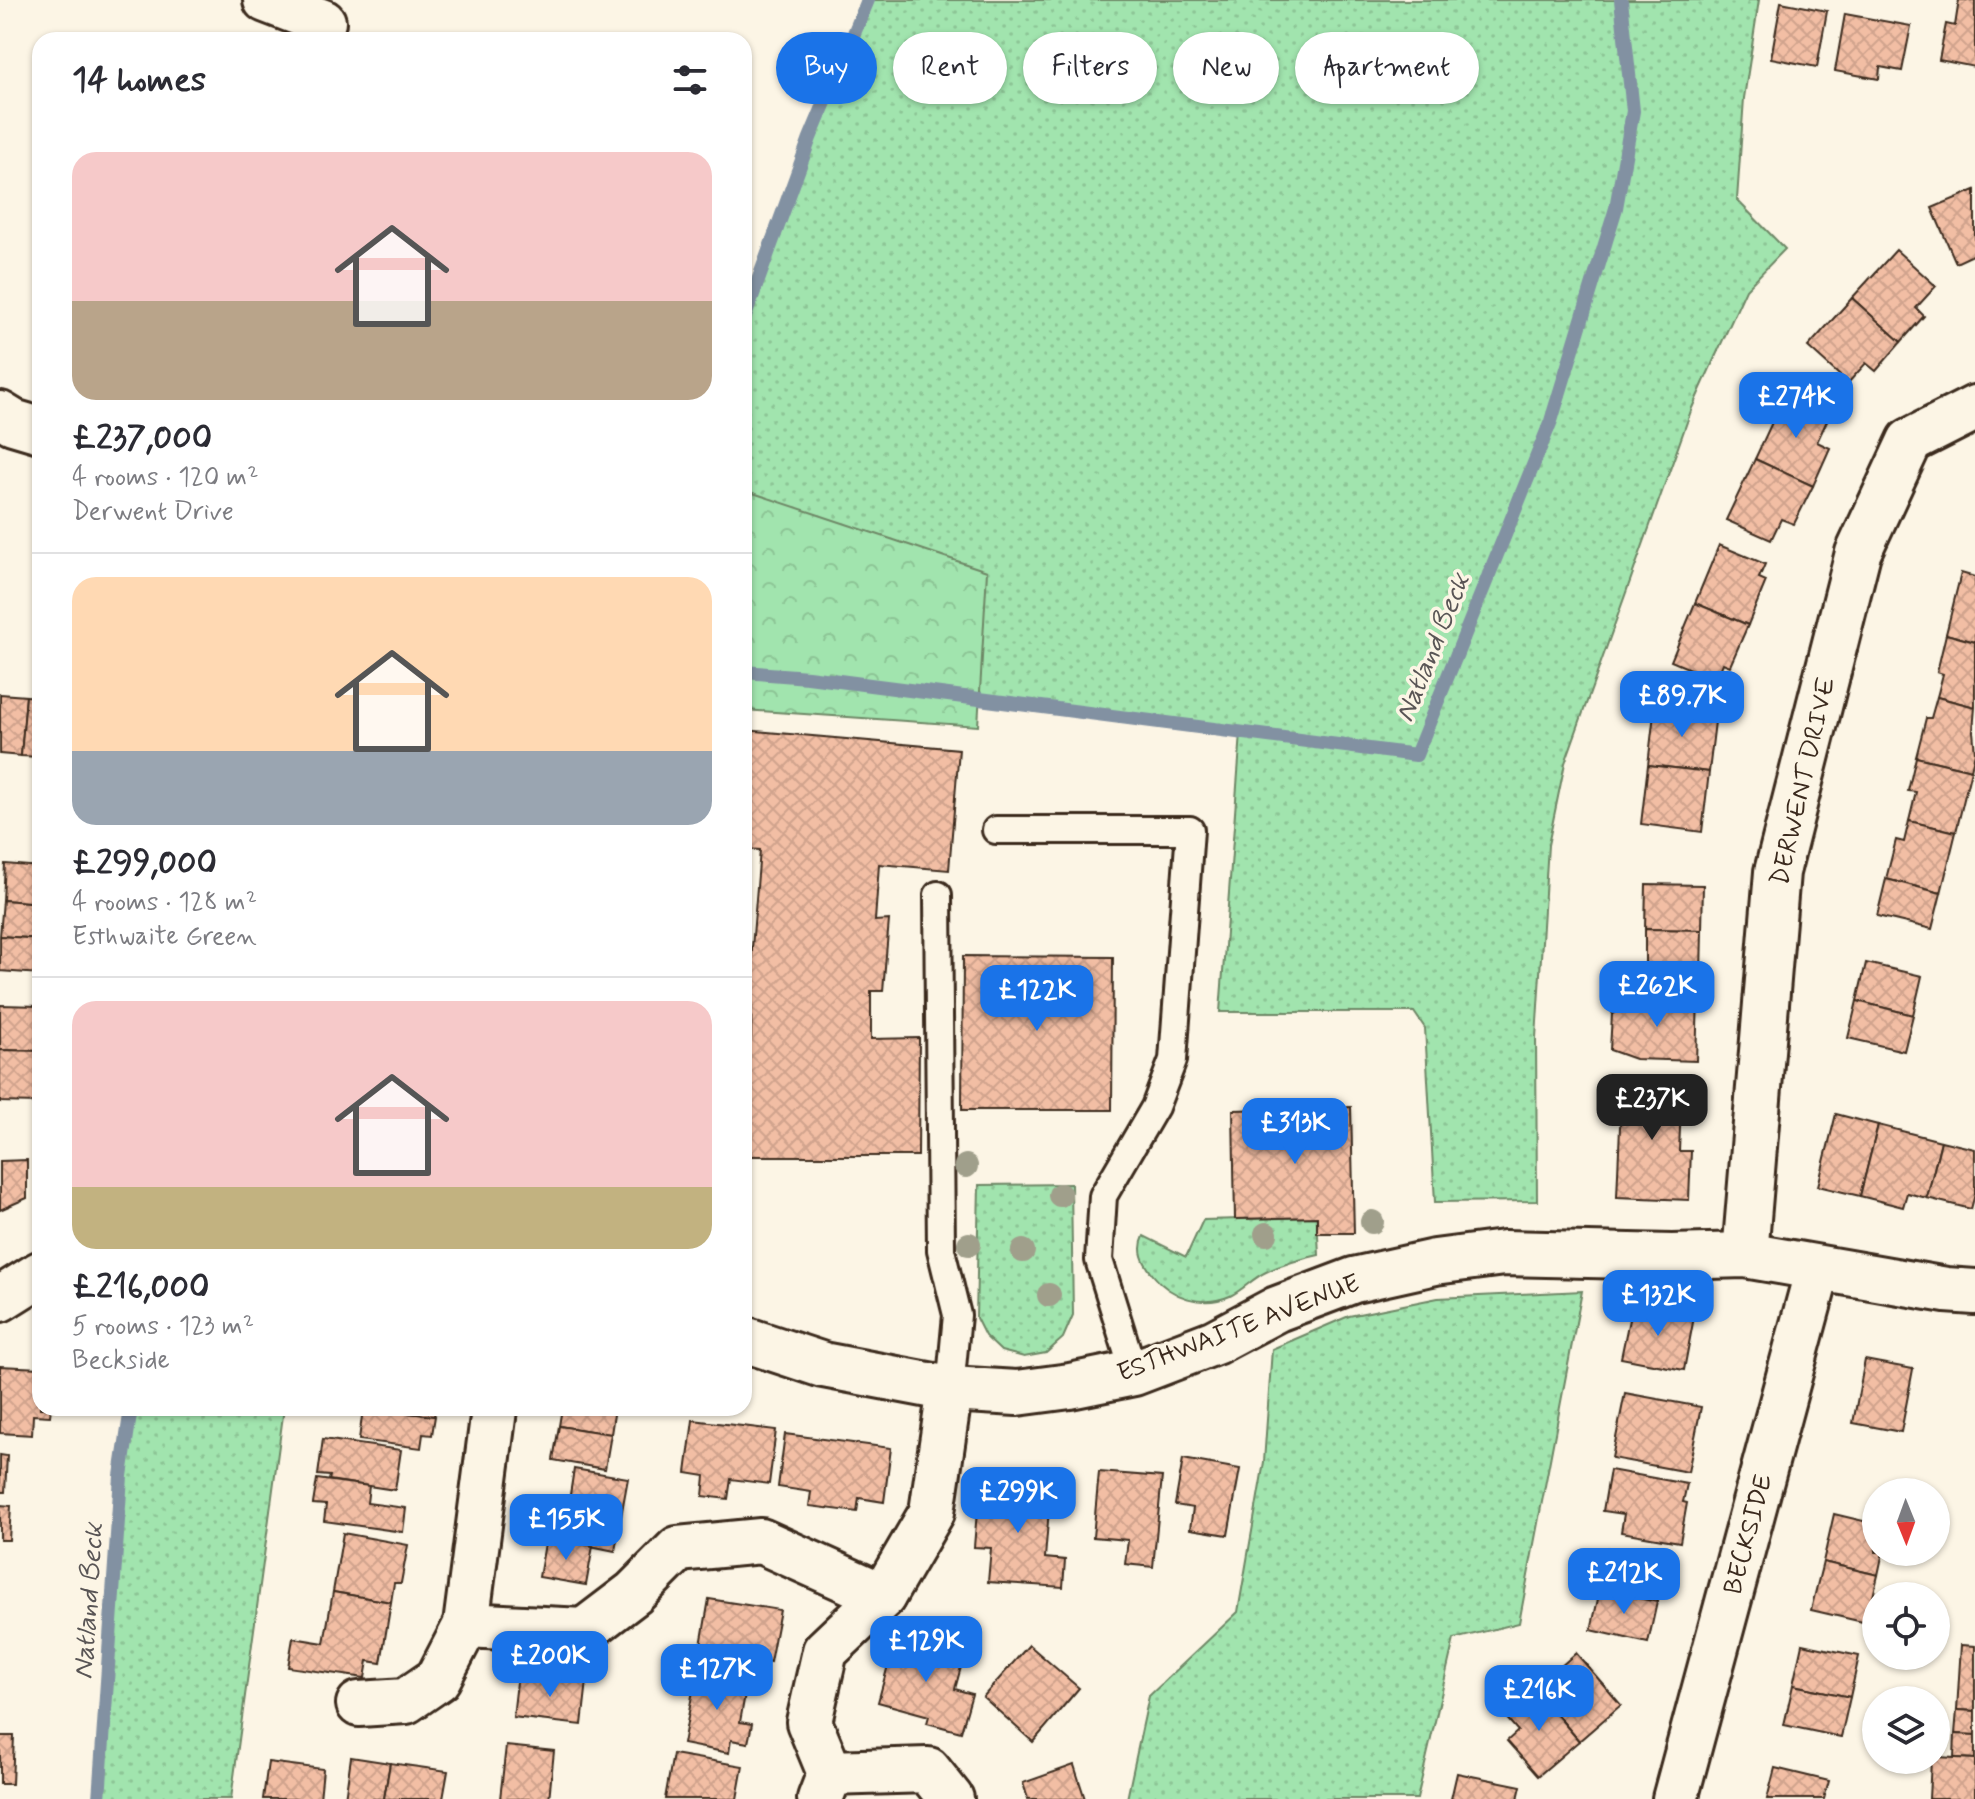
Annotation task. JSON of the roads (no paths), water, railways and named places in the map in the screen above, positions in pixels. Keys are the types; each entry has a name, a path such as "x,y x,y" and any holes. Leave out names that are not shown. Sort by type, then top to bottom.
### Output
{"street":[{"path":"266,0 323,21"},
{"name":"DERWENT DRIVE","path":"1745,1255 1777,872 1858,553 1910,441 1975,408"},
{"path":"0,414 32,428"},
{"name":"ESTHWAITE AVENUE","path":"752,1342 823,1365 950,1389 1017,1393 1134,1373 1215,1342 1277,1309 1341,1285 1435,1262 1504,1253 1672,1257 1745,1255 1946,1290 1975,1292"},
{"name":"BECKSIDE","path":"1675,1799 1818,1269"},
{"path":"0,1299 32,1279"},
{"path":"950,1389 932,1512 883,1596 825,1651 809,1722 825,1786 928,1770 951,1799"},
{"path":"359,1704 406,1701 438,1679 466,1625 493,1416"},
{"path":"466,1625 584,1631 634,1593 678,1549 761,1541 883,1596"}],"lane":[{"path":"996,830 1190,830 1173,1060 1155,1107 1103,1196 1099,1260 1134,1373"},
{"path":"938,895 941,1250 957,1315 950,1389"}],"waterway":[{"path":"752,297 810,138 868,0"},
{"name":"Natland Beck","path":"752,673 808,677 1416,755 1551,421 1616,208 1633,111 1621,0"},
{"name":"Natland Beck","path":"99,1799 121,1476 130,1416"}]}
